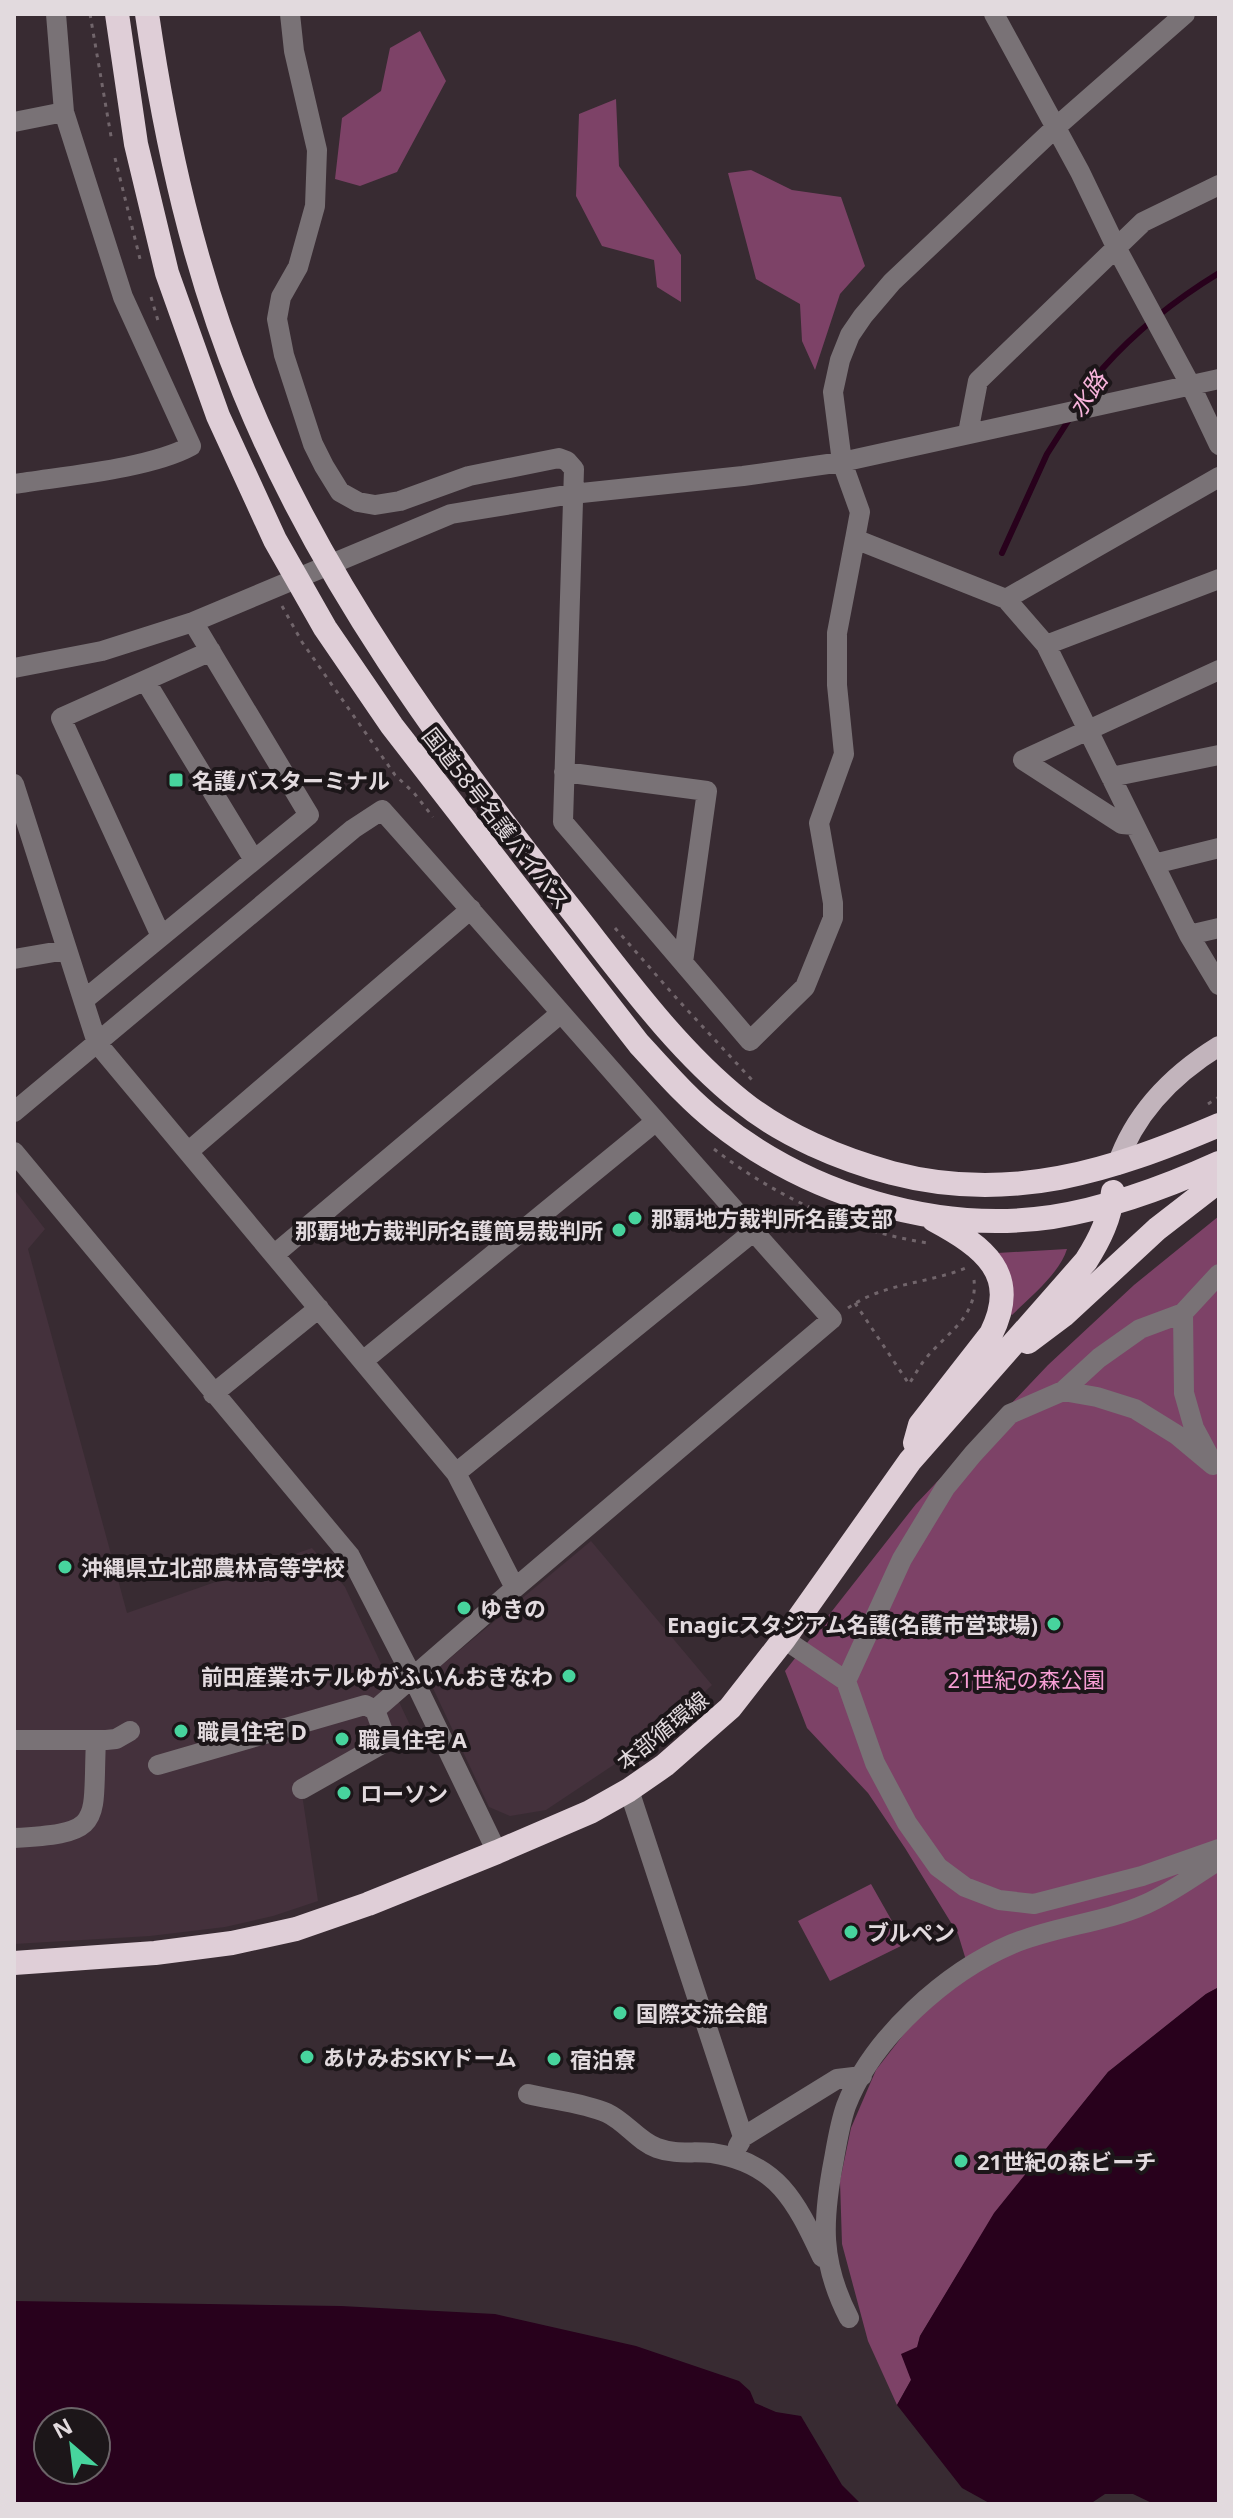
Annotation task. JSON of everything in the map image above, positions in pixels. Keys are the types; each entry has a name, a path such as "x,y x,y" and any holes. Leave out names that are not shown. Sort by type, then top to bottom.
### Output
{"highway":[{"name":"国道58号名護バイパス","path":"117,14 136,144 167,273 223,427 296,581 392,726 639,1044 684,1092 715,1120 757,1150 819,1183 924,1214 998,1220 1051,1217 1112,1203 1219,1163"},
{"name":"国道58号名護バイパス","path":"147,14 170,151 185,215 223,336 263,436 305,524 417,702 561,897 682,1045 743,1102 773,1122 835,1153 891,1173 935,1182 978,1186 1034,1183 1117,1165 1219,1125"},
{"name":"本部循環線","path":"14,1963 155,1953 271,1936 368,1904 590,1812 665,1765 730,1708 784,1639 910,1461 1086,1261 1102,1235 1112,1203 1117,1165"},
{"path":"990,1370 1064,1315 1157,1229 1219,1181"},
{"path":"910,1461 920,1425 991,1334 998,1321 1002,1293 998,1270 985,1253 924,1214"}],"main road":[{"name":"本部循環線","path":"1117,1165 1148,1105 1169,1082 1219,1046"}],"street":[{"path":"14,484 176,455 191,446 123,297 64,112 56,14"},
{"path":"290,14 294,51 317,150 315,206 298,267 281,297 277,319 284,355 313,444 340,492 358,502 375,505 400,501 469,476 559,458 574,469 563,822 750,1041 805,987 833,918 819,823 844,754 837,685 837,633 860,512 842,462 833,392 840,360 850,335 892,282 1055,128 1185,14"},
{"path":"994,14 1080,172 1219,445"},
{"path":"14,122 64,112"},
{"path":"968,433 978,381 1143,222 1219,185"},
{"path":"14,668 102,651 193,622 296,581 404,531 451,514 572,494 842,462 1219,379"},
{"path":"1006,599 1219,477"},
{"path":"855,539 1006,599 1046,645 1189,935 1219,985"},
{"path":"1046,645 1219,579"},
{"path":"84,1000 160,934 309,815 193,622"},
{"path":"160,934 61,718 211,651"},
{"path":"1134,825 1122,824 1023,760 1219,670"},
{"path":"146,682 254,860"},
{"path":"1111,777 1219,755"},
{"path":"564,772 707,791 683,962"},
{"path":"14,784 19,819 97,1043 456,1473 515,1588"},
{"path":"14,1112 353,829 382,810 832,1319 375,1710"},
{"path":"1154,864 1219,848"},
{"path":"189,1151 471,909"},
{"path":"1189,935 1219,928"},
{"path":"14,959 66,950"},
{"path":"275,1254 561,1013"},
{"path":"611,1068 639,1044"},
{"path":"363,1361 655,1122"},
{"path":"14,1152 350,1556 497,1852"},
{"path":"456,1473 753,1232"},
{"path":"846,1681 902,1559 945,1488 973,1454 1010,1414 1063,1391 1099,1358 1140,1329 1183,1313 1219,1274"},
{"path":"213,1394 319,1308"},
{"path":"1183,1313 1184,1393 1194,1428 1216,1469"},
{"path":"1063,1391 1097,1397 1135,1409 1177,1435 1216,1469"},
{"path":"784,1639 846,1681 875,1763 907,1823 938,1867 965,1887 999,1900 1034,1904 1142,1876 1219,1849"},
{"path":"158,1765 365,1705 375,1710 384,1734 380,1745 302,1789"},
{"path":"14,1740 116,1739 130,1731"},
{"path":"14,1838 64,1834 86,1824 93,1812 96,1740"},
{"path":"629,1790 743,2137"},
{"path":"829,2271 825,2245 830,2178 846,2106 879,2048 913,2012 975,1964 1011,1945 1147,1903 1219,1860"},
{"path":"731,2156 743,2137 837,2079 862,2076"},
{"path":"528,2094 606,2112 633,2130 646,2144 672,2153 703,2152 731,2156 761,2169 781,2184 793,2199 849,2318"}],"path":[{"path":"90,14 113,147 143,271"},
{"path":"147,285 159,326"},
{"path":"273,590 302,642 386,763 433,818"},
{"path":"712,1147 775,1191 814,1209 884,1235 932,1244"},
{"path":"832,1319 883,1289 949,1275 972,1265"},
{"path":"855,1303 909,1384 926,1358 969,1312 975,1289 974,1277"}],"shaded area":[{"name":"沖縄県立北部農林高等学校","path":"14,1189 45,1229 28,1249 127,1613 312,1548 345,1587 416,1738 302,1794 318,1901 225,1927 150,1936 14,1944"},
{"name":"前田産業ホテルゆがふいんおきなわ","path":"591,1541 712,1685 673,1722 636,1750 546,1810 510,1816 489,1807 431,1684 437,1669"},
{"path":"1219,1987 1219,2504 1154,2504 1133,2494 1105,2494 1090,2504 991,2504 962,2488 897,2405 911,2380 901,2354 917,2347 920,2336 994,2213 1108,2072"},
{"path":"14,2301 341,2306 495,2314 636,2346 739,2381 750,2391 755,2403 776,2412 801,2416 842,2485 861,2504 14,2504"}],"green space":[{"path":"420,31 446,81 397,172 360,186 335,179 342,118 381,91 390,48"},
{"path":"616,99 619,166 681,255 681,302 657,287 654,260 602,246 576,196 579,114"},
{"path":"751,170 792,190 841,197 865,266 840,294 815,370 802,341 800,304 756,279 728,173"},
{"name":"21世紀の森公園","path":"1219,1216 1219,1987 1108,2072 995,2213 920,2336 911,2380 897,2405 868,2341 842,2244 840,2181 851,2128 876,2070 928,2003 969,1970 958,1934 905,1848 868,1793 807,1728 785,1671 916,1504 1048,1365 1134,1285"},
{"path":"1067,1249 1044,1284 1012,1315 1009,1313 997,1253"},
{"name":"ブルペン","path":"871,1884 905,1944 830,1981 798,1921"}],"waterway":[{"name":"水路","path":"1078,405 1099,372 1129,341 1188,293 1219,273"},
{"name":"水路","path":"1002,553 1047,454 1070,418"}],"place":[{"name":"名護バスターミナル","path":"176,780"},
{"name":"那覇地方裁判所名護支部","path":"635,1218"},
{"name":"那覇地方裁判所名護簡易裁判所","path":"619,1230"},
{"name":"沖縄県立北部農林高等学校","path":"65,1567"},
{"name":"ゆきの","path":"464,1608"},
{"name":"Enagicスタジアム名護(名護市営球場)","path":"1054,1624"},
{"name":"前田産業ホテルゆがふいんおきなわ","path":"569,1676"},
{"name":"職員住宅 D","path":"181,1731"},
{"name":"職員住宅 A","path":"342,1739"},
{"name":"ローソン","path":"344,1793"},
{"name":"ブルペン","path":"851,1932"},
{"name":"国際交流会館","path":"620,2013"},
{"name":"あけみおSKYドーム","path":"307,2057"},
{"name":"宿泊寮","path":"554,2059"},
{"name":"21世紀の森ビーチ","path":"961,2161"}]}
